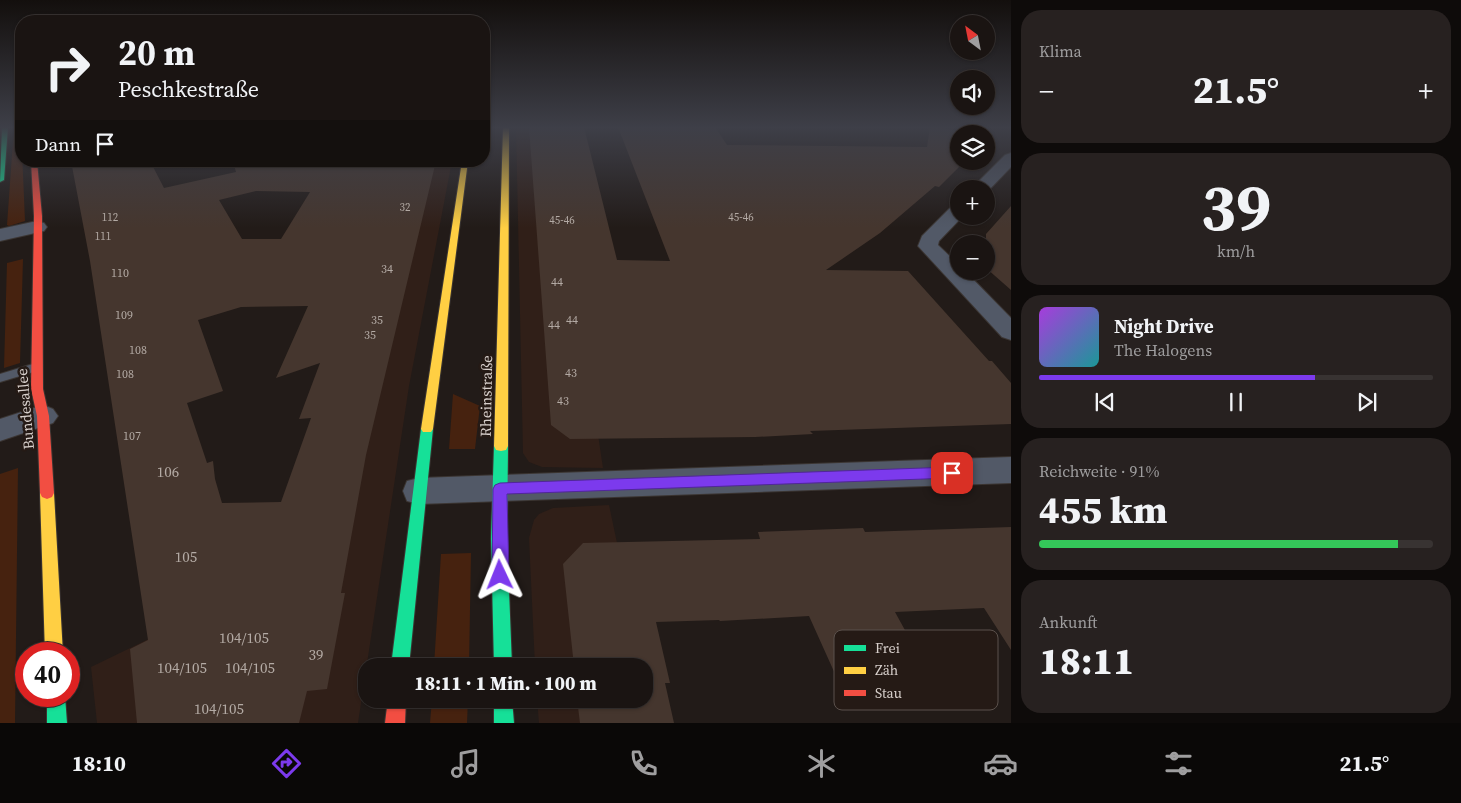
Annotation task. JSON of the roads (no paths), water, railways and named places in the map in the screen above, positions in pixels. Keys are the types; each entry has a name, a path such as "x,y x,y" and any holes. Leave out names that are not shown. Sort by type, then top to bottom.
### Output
{"street":[{"path":"0,180 2,161"},
{"name":"Rheinstraße","path":"503,658 500,489 505,161"},
{"path":"989,180 1008,161"},
{"name":"Bundesallee","path":"34,167 37,227 36,367 37,389 43,416 53,642"},
{"path":"401,658 419,491 465,167"},
{"path":"950,219 930,240 928,246 1011,332"},
{"path":"0,236 37,227"},
{"path":"0,430 43,416"},
{"path":"419,491 1011,470"},
{"path":"56,707 57,723"},
{"path":"394,723 396,708"},
{"path":"503,708 504,723"}],"lane":[{"path":"0,378 36,367"}]}
